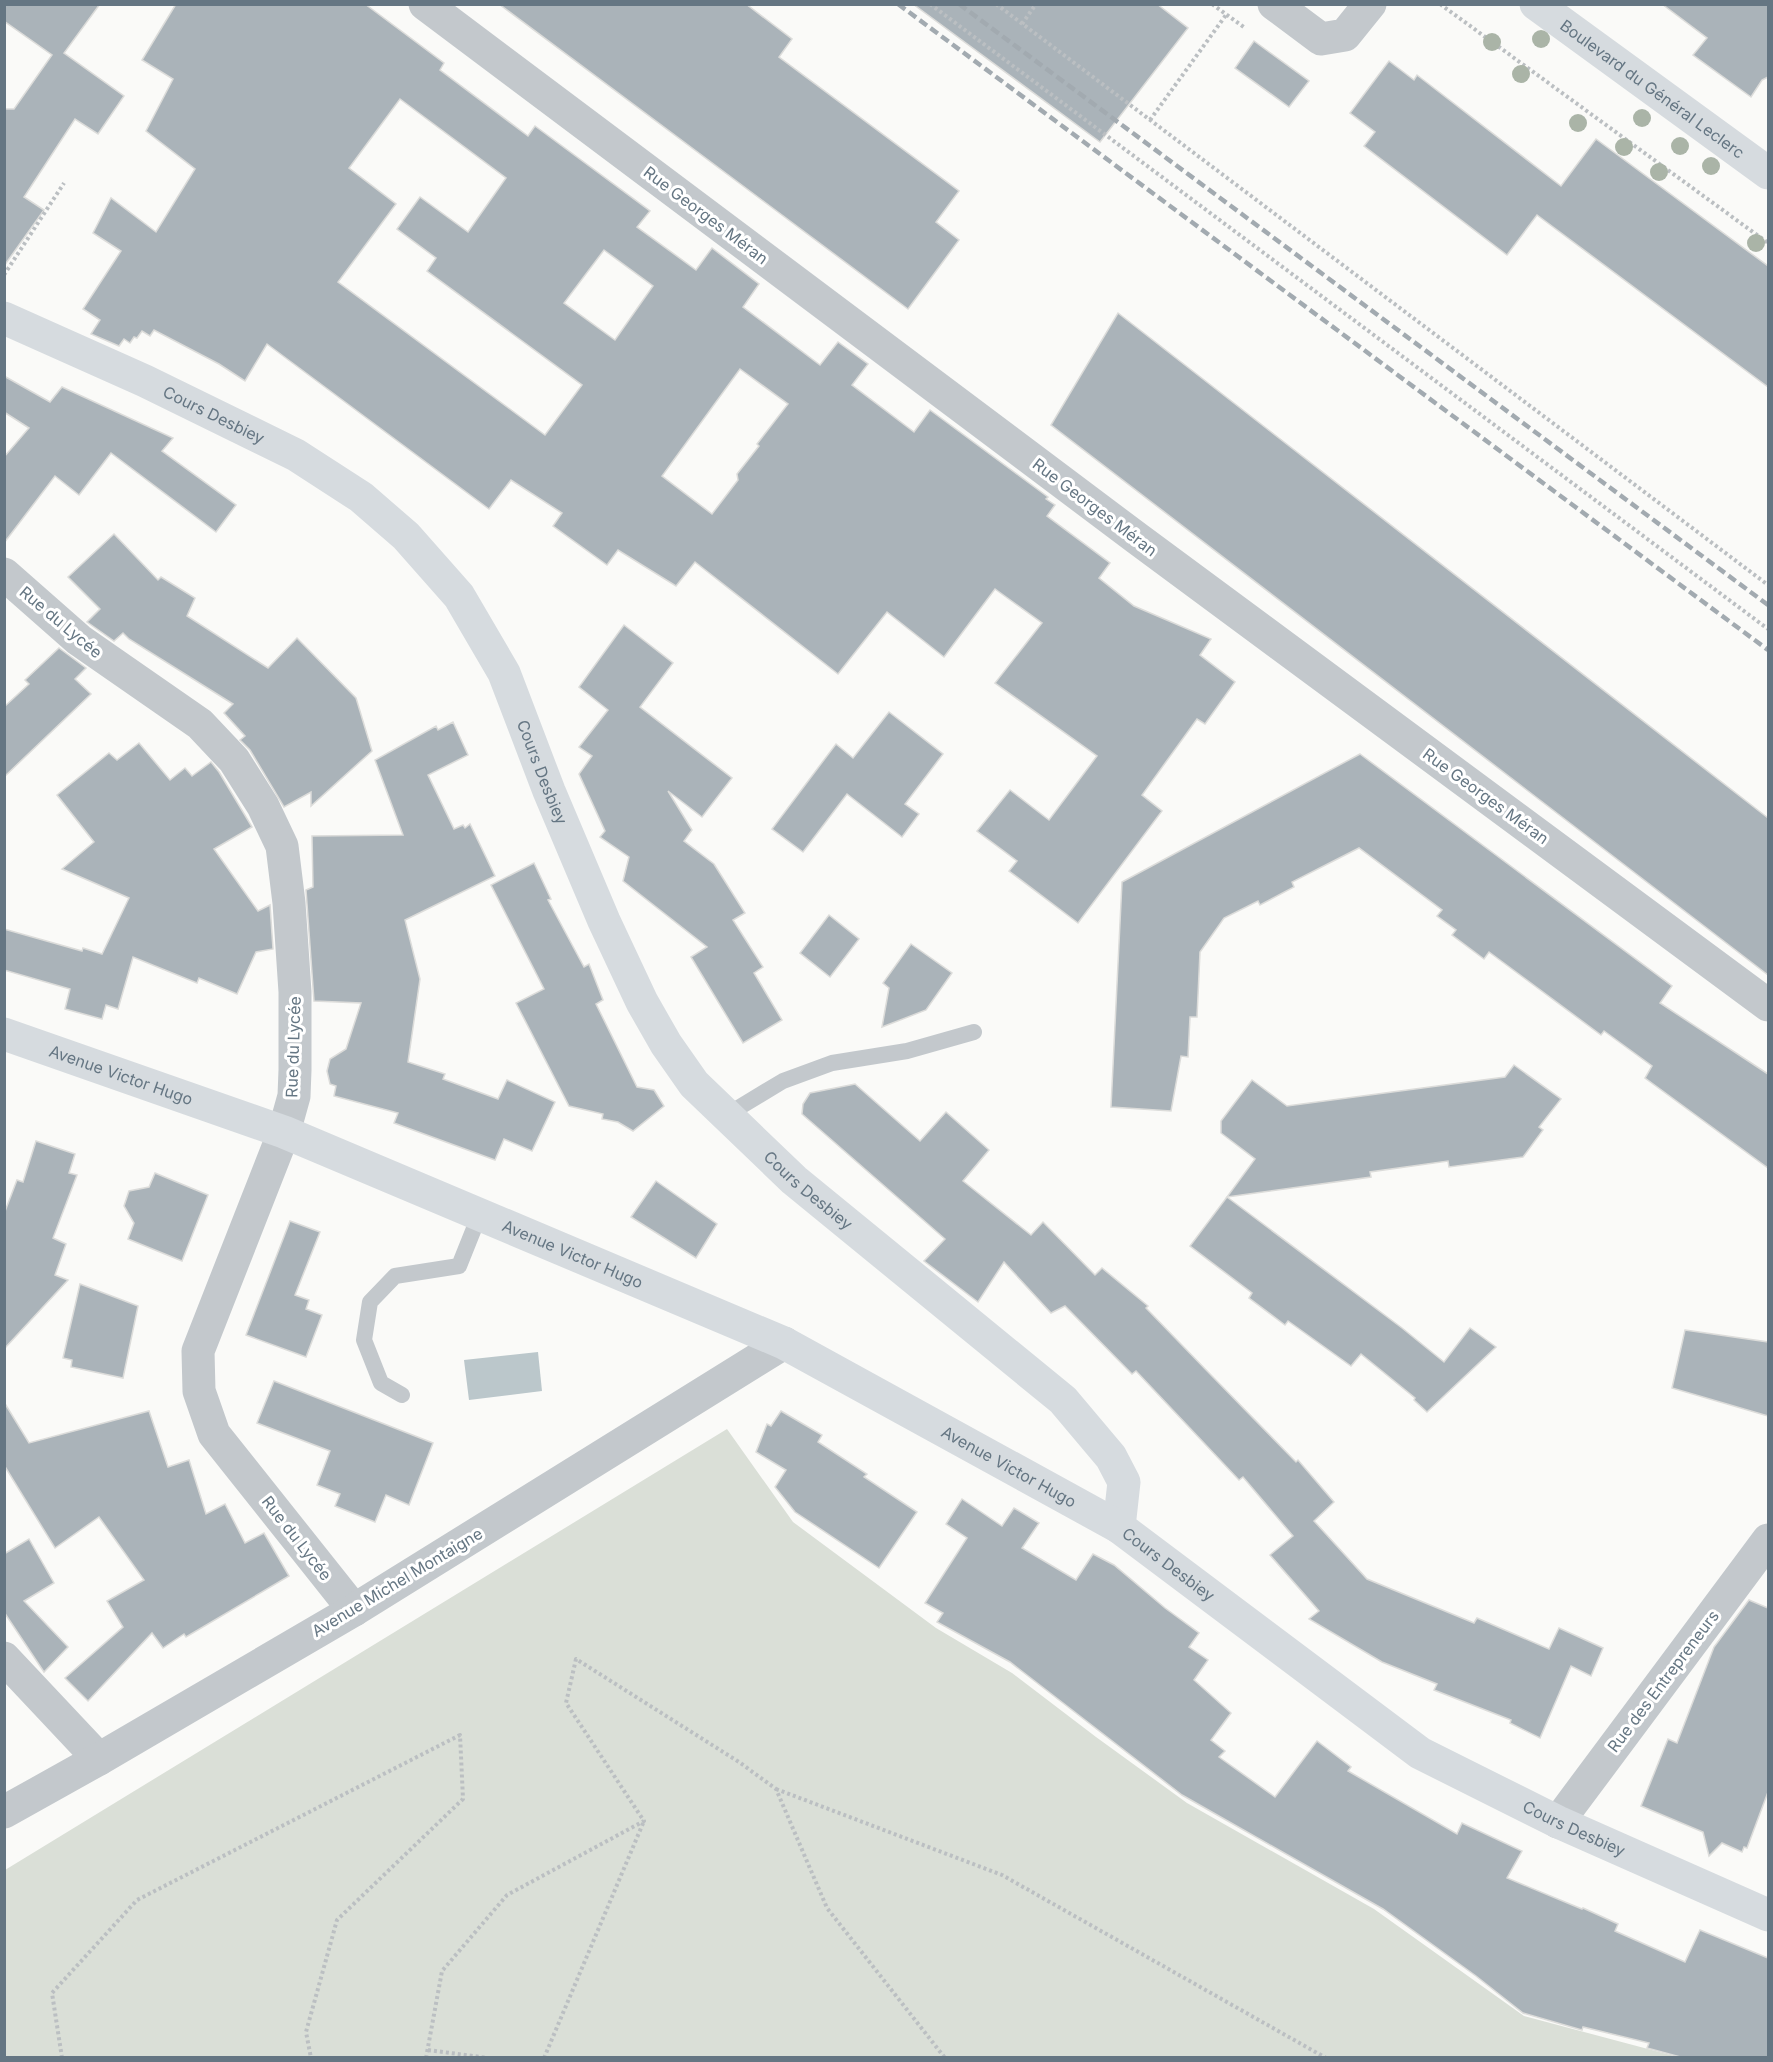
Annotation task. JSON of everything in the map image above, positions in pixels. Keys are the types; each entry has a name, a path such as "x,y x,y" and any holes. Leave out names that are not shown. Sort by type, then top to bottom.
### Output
{"street":[{"name":"Rue Georges Méran","path":"425,4 1129,532 1768,1005"},
{"path":"1274,4 1321,39 1345,35 1370,4"},
{"name":"Boulevard du Général Leclerc","path":"1536,4 1768,170"},
{"name":"Cours Desbiey","path":"4,318 145,381 296,454 361,497 406,536 459,596 504,673 554,802 604,921 642,1002 666,1044 694,1084 794,1180 1063,1400 1111,1457 1124,1482 1119,1527 1420,1754 1558,1822 1768,1915"},
{"name":"Rue du Lycée","path":"4,574 79,640 200,724 234,760 263,806 282,846 289,903 295,992 294,1096 284,1132 198,1351 199,1391 214,1434 354,1610"},
{"name":"Avenue Victor Hugo","path":"4,1034 284,1132 784,1343 1119,1527"},
{"name":"Avenue Michel Montaigne","path":"4,1812 354,1610 784,1343"},
{"name":"Rue des Entrepreneurs","path":"1558,1822 1768,1539"},
{"path":"4,1658 99,1759"}],"lane":[{"path":"725,1116 783,1081 832,1063 907,1051 974,1032"},
{"path":"402,1395 381,1383 364,1340 370,1302 395,1276 459,1266 479,1216"}],"path":[{"path":"930,4 1768,629"},
{"path":"996,4 1768,585"},
{"path":"1022,24 1036,4"},
{"path":"1440,4 1768,243"},
{"path":"1150,120 1226,15"},
{"path":"4,275 64,183"},
{"path":"644,1821 566,1703 576,1659 776,1788 1002,1875 1326,2058"},
{"path":"62,2058 52,1993 137,1900 460,1735 463,1799 337,1920 306,2032 311,2058"},
{"path":"776,1788 827,1908 945,2058"},
{"path":"426,2058 442,1971 507,1895 644,1821"},
{"path":"544,2058 644,1821"},
{"path":"428,2050 488,2058"}],"shaded area":[{"path":"538,1352 542,1391 469,1400 464,1360"},
{"path":"727,1429 793,1522 936,1628 1012,1673 1187,1803 1374,1909 1524,2016 1678,2057 5,2057 5,1870"}],"building":[{"path":"4,4 100,4 64,53 124,96 98,134 75,119 24,197 44,210 4,266 4,109 14,109 52,55 4,21"},
{"path":"176,4 365,4 444,63 440,70 528,136 535,126 650,211 637,227 696,270 712,248 759,284 743,307 820,365 838,342 868,364 852,385 914,432 930,410 1048,497 1046,499 1055,505 1047,516 1110,563 1099,578 1134,606 1211,639 1200,655 1235,682 1205,724 1197,719 1142,795 1162,811 1078,923 1009,871 1017,861 977,831 1010,790 1049,820 1097,756 995,683 1042,623 995,589 944,657 887,612 838,674 695,562 676,586 618,550 607,565 553,526 562,513 511,480 489,509 267,344 245,381 219,364 154,330 150,336 142,331 130,343 124,339 119,346 91,334 100,320 83,309 121,251 93,233 111,198 156,232 195,169 146,131 173,79 142,60","holes":["400,99 506,178 468,232 420,197 397,229 436,258 427,271 582,385 545,435 338,282 396,204 349,168","604,250 653,286 615,340 564,303","740,369 788,404 757,444 759,446 737,474 738,480 712,514 662,476"]},
{"path":"499,4 746,4 792,39 779,57 959,191 936,222 959,240 908,309"},
{"path":"913,4 1157,4 1188,28 1100,142"},
{"path":"1662,4 1768,4 1768,77 1762,80 1751,97 1693,55 1707,38"},
{"path":"1254,41 1309,81 1289,107 1235,68"},
{"path":"1389,61 1414,80 1417,75 1561,186 1596,139 1768,266 1768,387 1537,215 1507,255 1364,146 1375,132 1350,113"},
{"path":"1118,313 1768,818 1768,975 1051,425"},
{"path":"4,376 50,402 62,387 173,438 162,451 236,505 216,532 111,453 79,495 55,476 4,543 4,457 29,428 4,412"},
{"path":"114,534 158,580 161,577 195,598 187,616 268,668 297,638 356,698 372,751 311,806 311,792 284,807 250,750 240,740 245,736 224,713 233,704 123,633 114,641 87,622 100,609 68,577"},
{"path":"624,625 673,663 640,707 732,778 702,817 668,791 692,830 684,841 714,864 745,913 733,920 763,967 754,973 782,1020 743,1043 691,957 707,947 623,881 629,857 600,837 605,831 579,774 592,756 579,747 608,710 579,687"},
{"path":"59,648 86,668 75,679 91,694 4,777 4,707 29,684 25,680"},
{"path":"889,712 943,754 905,804 919,814 902,837 847,794 803,852 772,829 836,744 853,758"},
{"path":"453,722 468,755 428,775 454,829 463,825 465,828 470,824 495,876 405,920 420,979 408,1062 445,1074 443,1079 498,1099 507,1080 555,1102 532,1151 504,1139 495,1160 394,1123 398,1113 334,1096 336,1086 330,1084 327,1071 330,1059 346,1049 361,1003 314,1001 306,890 313,887 312,836 403,835 375,760 436,726 438,730"},
{"path":"139,743 170,780 185,768 192,776 211,762 219,772 252,827 214,849 258,911 270,905 273,949 256,952 237,994 199,978 197,983 133,957 118,1009 106,1005 102,1019 65,1009 70,989 4,970 4,929 82,951 83,948 102,954 129,898 62,869 94,842 57,795 109,753 117,760"},
{"path":"1360,754 1672,986 1660,1003 1768,1074 1768,1168 1645,1078 1652,1066 1604,1031 1601,1035 1489,952 1484,959 1452,935 1456,930 1437,916 1442,910 1359,848 1292,882 1294,887 1260,905 1258,901 1224,918 1200,952 1197,1017 1190,1017 1188,1057 1181,1056 1171,1111 1111,1107 1122,882"},
{"path":"534,863 551,899 548,900 584,967 589,964 603,1000 596,1004 637,1087 654,1090 664,1106 633,1131 618,1122 602,1119 603,1114 569,1106 516,1003 544,989 491,885"},
{"path":"829,915 859,939 830,977 800,953"},
{"path":"911,944 952,973 926,1010 882,1027 889,988 883,983"},
{"path":"1514,1065 1561,1099 1539,1127 1543,1130 1523,1157 1449,1167 1448,1161 1370,1172 1371,1177 1227,1197 1255,1159 1221,1133 1221,1121 1252,1080 1287,1106 1505,1077"},
{"path":"855,1084 920,1141 946,1112 989,1150 963,1181 1031,1235 1043,1222 1095,1275 1102,1268 1148,1306 1146,1308 1296,1462 1298,1460 1334,1502 1314,1521 1367,1579 1474,1623 1477,1618 1549,1649 1559,1628 1603,1648 1591,1676 1571,1666 1540,1738 1510,1723 1511,1720 1434,1690 1437,1684 1382,1662 1309,1619 1319,1611 1270,1555 1293,1536 1243,1477 1239,1480 1136,1371 1132,1374 1065,1306 1051,1313 1004,1262 978,1302 924,1261 945,1239 802,1114 803,1104 810,1093"},
{"path":"36,1141 75,1154 69,1173 77,1175 53,1238 66,1244 55,1275 68,1280 4,1349 4,1214 17,1180 23,1182"},
{"path":"155,1173 208,1195 182,1261 128,1239 134,1223 124,1206 129,1191 149,1187"},
{"path":"656,1181 717,1224 696,1258 631,1217"},
{"path":"1227,1197 1444,1362 1470,1328 1496,1347 1427,1412 1414,1400 1415,1398 1361,1354 1351,1366 1288,1321 1285,1325 1249,1298 1252,1293 1190,1246"},
{"path":"290,1221 320,1232 295,1295 309,1300 306,1309 322,1315 306,1357 246,1335"},
{"path":"80,1284 138,1306 123,1378 71,1367 72,1360 63,1358"},
{"path":"1685,1330 1768,1342 1768,1416 1672,1388"},
{"path":"274,1381 433,1443 409,1505 386,1495 375,1522 335,1506 340,1494 317,1485 330,1451 257,1423"},
{"path":"4,1402 29,1443 149,1411 168,1467 189,1460 206,1514 225,1504 245,1543 264,1533 289,1576 186,1637 184,1634 163,1648 152,1633 88,1701 65,1678 123,1627 107,1601 144,1580 99,1517 55,1548 4,1465"},
{"path":"781,1411 822,1435 818,1442 867,1474 864,1477 917,1512 879,1568 795,1512 775,1487 786,1470 756,1452 767,1424 771,1426"},
{"path":"962,1499 1002,1526 1014,1508 1039,1523 1022,1548 1076,1580 1093,1554 1114,1565 1199,1633 1189,1647 1208,1660 1194,1680 1231,1713 1211,1740 1225,1751 1219,1757 1275,1797 1317,1741 1351,1767 1348,1771 1457,1834 1462,1823 1522,1851 1507,1878 1618,1924 1615,1931 1685,1962 1700,1930 1768,1958 1768,2058 1684,2058 1647,2048 1649,2043 1583,2027 1582,2030 1523,2013 1383,1909 1182,1795 1010,1662 937,1622 943,1613 925,1603 967,1538 946,1524"},
{"path":"29,1539 54,1583 24,1601 68,1647 44,1672 4,1612 4,1554"},
{"path":"1749,1600 1768,1608 1768,1792 1747,1848 1744,1847 1742,1852 1722,1843 1709,1856 1703,1832 1641,1806 1668,1739 1677,1743 1714,1647"}],"railway":[{"path":"898,4 1768,650"},
{"path":"959,4 1768,605"}]}
